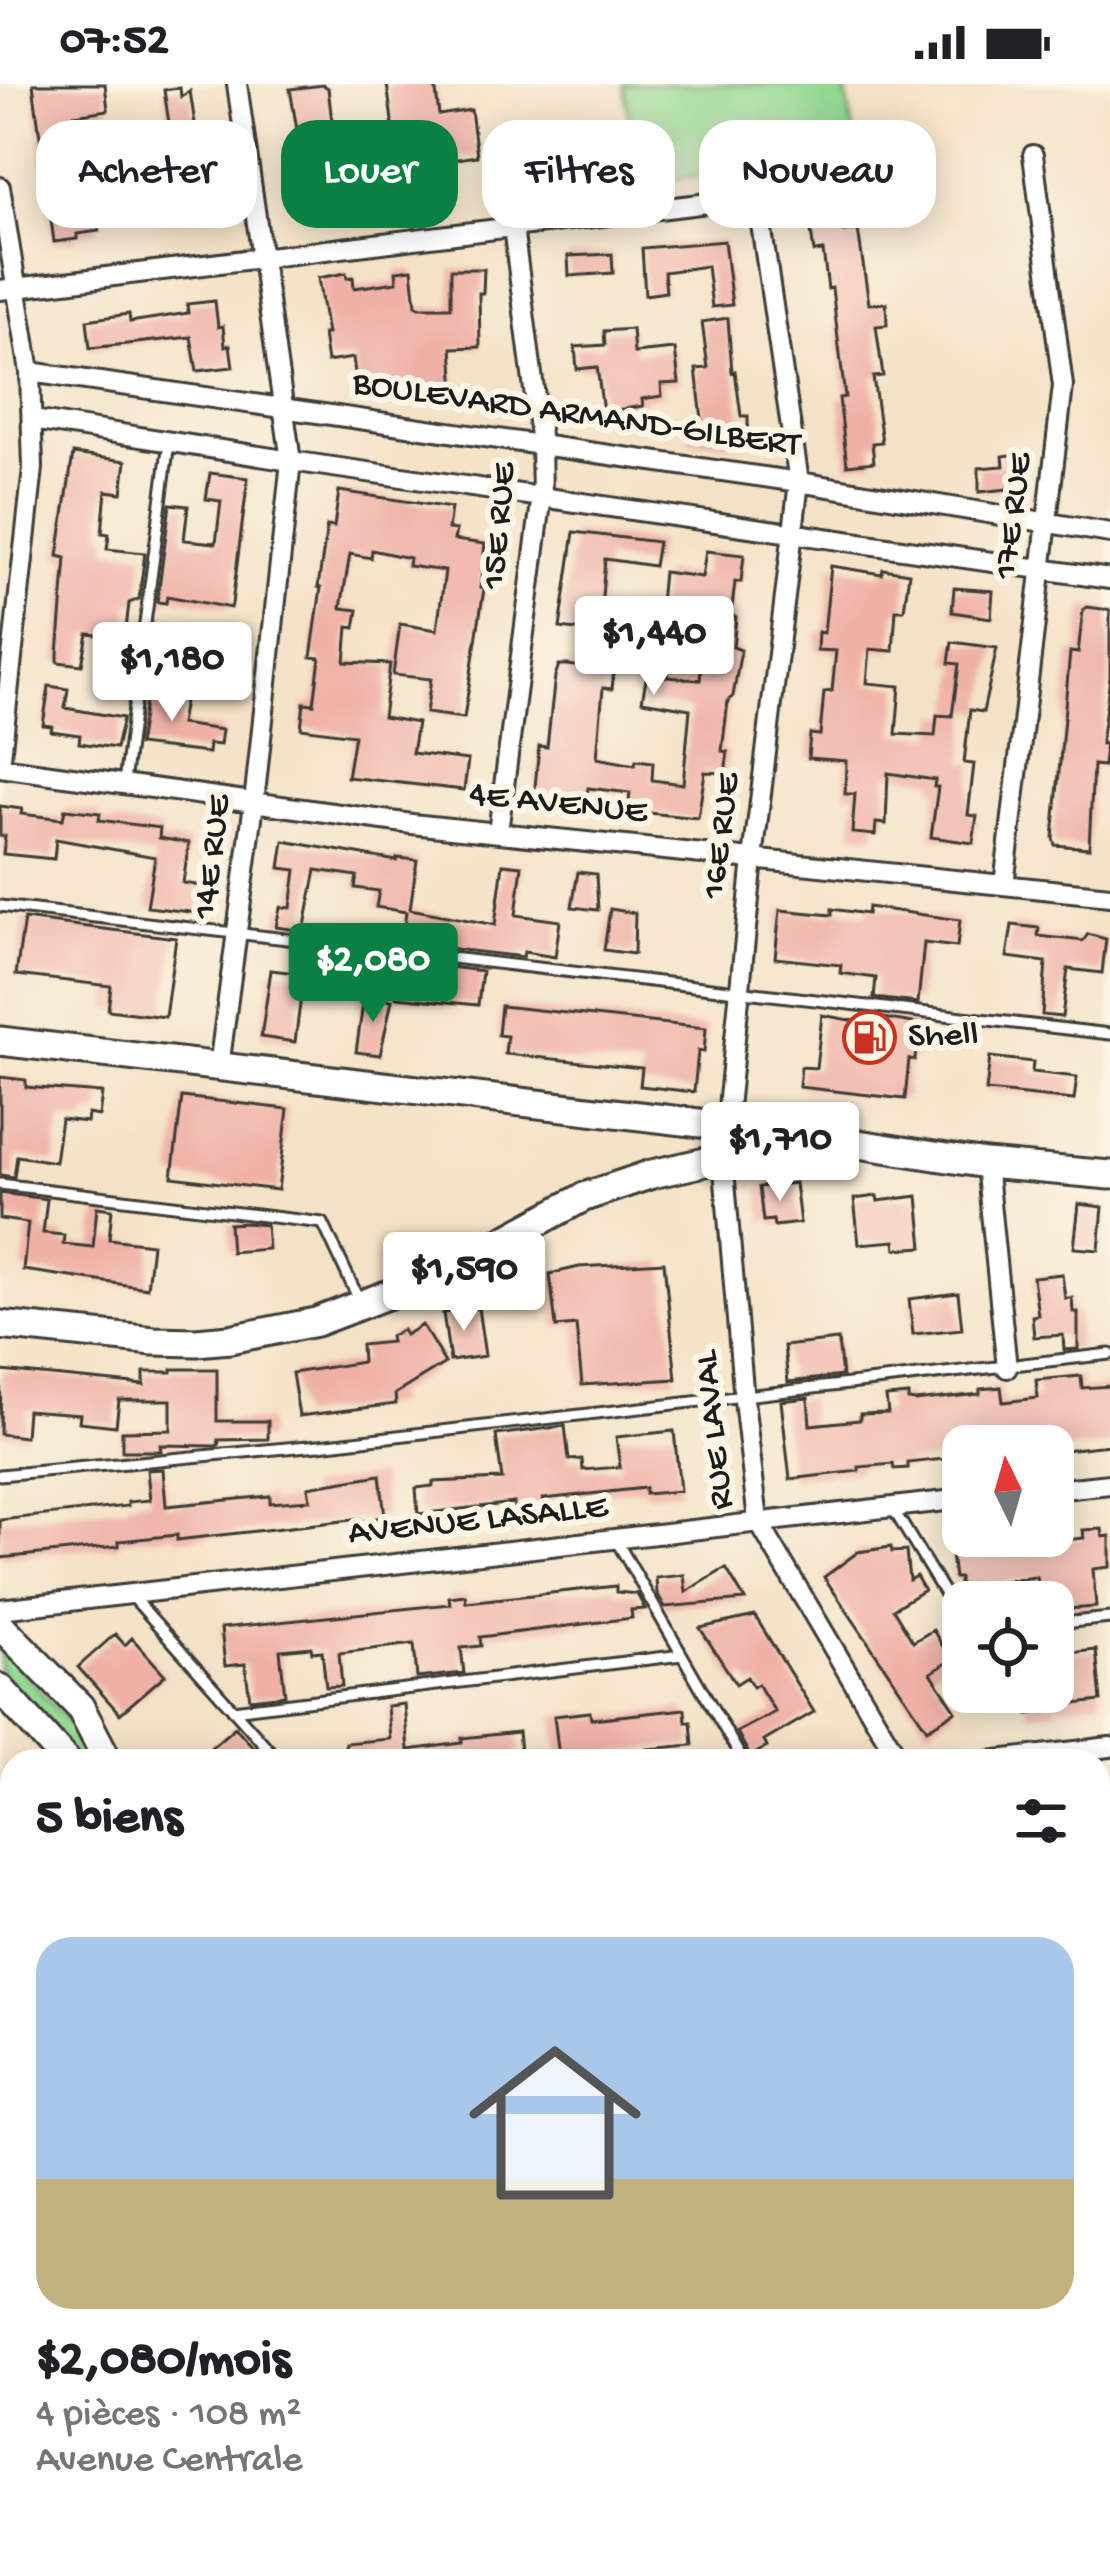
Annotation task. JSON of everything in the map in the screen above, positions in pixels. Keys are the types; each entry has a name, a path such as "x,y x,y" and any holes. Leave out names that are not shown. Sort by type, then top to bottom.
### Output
{"main road":[{"path":"0,1041 782,1132 986,1164 1110,1175"},
{"path":"0,1324 196,1342 279,1330 362,1306 444,1273 584,1197 723,1157 782,1132"},
{"path":"0,1625 80,1707 102,1749"},
{"path":"0,1688 55,1749"}],"street":[{"name":"14E RUE","path":"219,1067 254,803 291,461 237,84"},
{"name":"17E RUE","path":"1004,885 1064,386 1034,155"},
{"path":"0,188 7,289 30,372 33,420 33,468 0,766"},
{"name":"16E RUE","path":"675,207 757,197 799,482 725,1126"},
{"path":"7,289 497,228"},
{"name":"15E RUE","path":"498,832 542,495 541,444 514,228"},
{"name":"BOULEVARD ARMAND-GILBERT","path":"30,372 799,482 1110,533"},
{"path":"33,420 1110,579"},
{"name":"4E AVENUE","path":"0,766 498,832 1110,896"},
{"name":"RUE LAVAL","path":"725,1126 723,1157 758,1521 893,1749"},
{"path":"986,1164 1007,1367"},
{"path":"1074,1488 1110,1484"},
{"name":"AVENUE LASALLE","path":"0,1609 942,1501"}],"lane":[{"path":"124,782 170,442"},
{"path":"0,907 1110,1034"},
{"path":"0,1184 323,1223 362,1306"},
{"path":"0,1475 319,1445 1110,1354"},
{"path":"892,1507 942,1589"},
{"path":"616,1540 736,1749"},
{"path":"130,1594 268,1749"},
{"path":"1074,1622 1110,1618"},
{"path":"233,1709 682,1655"}],"green space":[{"path":"624,84 844,84 851,120 699,120 699,177 675,179 675,120 629,120"},
{"path":"0,1645 92,1749 62,1749 0,1678"}],"building":[{"path":"33,84 105,84 108,110 67,116 68,120 38,120"},
{"path":"387,84 435,84 439,115 471,110 477,156 458,159 458,120 392,120"},
{"path":"180,88 181,97 190,91 194,120 168,120 164,90"},
{"path":"328,88 332,120 295,120 290,89"},
{"path":"52,228 99,228 77,234 77,239 54,242"},
{"path":"858,230 869,304 886,303 887,325 876,326 883,376 873,377 882,442 872,443 874,462 847,465 839,398 845,397 832,288 828,289 823,251 814,252 811,231"},
{"path":"724,241 732,305 712,307 707,266 664,272 666,292 645,295 642,248"},
{"path":"612,254 613,273 569,276 568,256"},
{"path":"412,269 416,305 451,307 451,269 484,269 483,293 479,293 480,347 452,348 455,390 380,395 379,385 357,388 353,358 327,362 318,278 346,273 347,278 353,277 354,288 397,282 396,271"},
{"path":"215,301 218,327 223,326 233,367 197,371 191,337 90,348 87,320 129,314 130,322 188,313 187,304"},
{"path":"728,318 732,372 741,416 748,416 748,445 690,441 689,420 702,419 696,369 708,368 702,322"},
{"path":"632,329 634,353 675,349 679,383 661,384 662,396 642,399 643,406 603,412 597,367 577,369 575,347 605,345 604,331"},
{"path":"73,454 126,461 122,493 106,491 102,533 109,534 107,549 145,553 139,599 129,603 125,638 88,634 82,665 58,662 66,558 58,556"},
{"path":"1018,454 1018,488 979,492 979,468 1004,466 1003,456"},
{"path":"210,473 248,478 231,608 167,596 166,603 157,602 170,504 188,506 184,540 216,543 221,501 206,499"},
{"path":"339,491 451,508 448,529 456,530 454,540 485,544 480,588 484,589 464,718 426,713 431,679 393,675 400,624 437,630 445,571 408,566 409,558 372,550 371,558 350,554 341,608 358,610 355,628 348,627 345,662 390,664 383,717 417,723 412,753 468,760 464,790 347,777 354,735 301,728 304,703 314,704 320,658 311,657 318,587 327,526 334,527"},
{"path":"574,532 658,542 654,566 605,559 601,610 620,612 617,635 560,628"},
{"path":"706,551 744,555 731,616 736,617 733,647 741,650 733,696 728,701 722,751 728,752 725,773 705,772 698,818 628,811 630,793 588,788 586,803 534,797 539,746 547,747 559,665 614,670 612,689 603,688 597,758 635,765 636,760 653,762 652,780 683,784 690,709 642,701 648,668 614,662 617,641 656,645 663,572 702,577","holes":["671,645 703,650 700,680 667,677"]},
{"path":"831,566 909,573 904,610 896,610 893,651 870,649 867,683 900,686 896,734 935,736 937,715 952,716 959,664 949,663 952,642 997,648 983,712 970,710 964,763 974,764 968,815 977,816 973,843 931,837 935,780 888,773 886,824 876,823 875,835 852,833 855,794 845,794 846,761 808,758 810,734 820,735 824,692 832,691 836,651 817,650 818,632 824,633"},
{"path":"954,588 993,591 991,618 952,612"},
{"path":"1087,607 1110,610 1110,677 1101,744 1105,744 1103,766 1093,765 1089,848 1055,845 1053,838 1070,652 1078,653"},
{"path":"148,685 182,689 180,724 222,730 220,745 209,744 208,753 138,745"},
{"path":"49,686 68,689 65,708 123,718 116,748 79,743 80,735 51,731 52,726 43,725"},
{"path":"0,806 63,819 65,809 100,813 99,820 160,828 159,838 189,843 183,883 203,886 199,913 147,907 155,857 56,839 54,859 3,854"},
{"path":"284,841 397,861 417,860 410,909 495,925 503,864 522,866 516,915 560,921 555,957 402,943 406,912 376,907 379,891 355,888 357,876 316,870 304,931 276,927 280,907 291,908 296,870 280,868"},
{"path":"578,872 596,874 598,910 572,907"},
{"path":"868,907 960,920 957,947 924,943 918,1003 874,998 876,978 840,973 841,965 775,958 780,910 867,914"},
{"path":"610,909 635,913 634,954 604,950"},
{"path":"24,919 176,938 165,1017 108,1010 111,986 16,975"},
{"path":"1012,925 1039,928 1038,936 1083,941 1088,934 1106,939 1102,973 1068,969 1062,1017 1042,1015 1046,962 1007,957"},
{"path":"400,961 482,971 478,1005 396,997"},
{"path":"271,970 304,974 295,1042 261,1037"},
{"path":"364,997 392,1000 380,1055 356,1052"},
{"path":"501,1006 706,1028 704,1052 698,1051 694,1092 640,1086 642,1068 505,1054 507,1036 498,1035"},
{"path":"822,1015 871,1024 871,1016 919,1024 905,1099 799,1087 801,1067 816,1068"},
{"path":"990,1057 1033,1062 1032,1072 1077,1077 1074,1100 986,1091"},
{"path":"0,1077 26,1080 26,1087 102,1093 99,1116 88,1114 87,1122 61,1119 55,1162 17,1156 14,1177 0,1175"},
{"path":"182,1097 288,1109 278,1190 172,1177"},
{"path":"795,1183 800,1223 774,1226 773,1220 763,1221 759,1187"},
{"path":"0,1193 47,1199 43,1233 64,1235 63,1244 93,1247 97,1207 112,1209 109,1239 152,1244 147,1288 23,1270 28,1223 0,1219"},
{"path":"877,1196 878,1201 918,1196 923,1247 896,1249 895,1241 859,1244 854,1199"},
{"path":"1079,1204 1103,1207 1099,1250 1074,1248"},
{"path":"229,1224 266,1225 268,1249 231,1252"},
{"path":"664,1262 676,1379 582,1385 576,1325 556,1327 550,1274 579,1267"},
{"path":"1062,1274 1065,1298 1072,1298 1073,1312 1078,1312 1078,1349 1064,1350 1063,1335 1034,1337 1032,1316 1038,1315 1033,1277"},
{"path":"958,1293 962,1329 913,1334 909,1299"},
{"path":"478,1308 485,1356 450,1361 443,1313"},
{"path":"422,1325 445,1363 395,1394 396,1404 299,1416 292,1373 362,1362 361,1345 391,1342 390,1336 402,1330 405,1335"},
{"path":"838,1340 842,1376 788,1382 784,1346"},
{"path":"217,1369 217,1421 268,1421 268,1439 122,1451 122,1431 171,1430 171,1400 119,1400 116,1426 79,1422 80,1414 27,1410 25,1437 0,1434 1,1371 144,1385 144,1372"},
{"path":"1081,1376 1082,1388 1110,1386 1110,1445 1074,1449 1074,1425 942,1425 942,1459 908,1463 908,1468 894,1469 893,1464 859,1467 859,1471 790,1479 781,1401 808,1398 810,1425 888,1413 886,1397 908,1395 908,1400 915,1401 1001,1387 1003,1402 1038,1398 1036,1380"},
{"path":"565,1426 569,1460 582,1459 583,1470 620,1467 616,1437 674,1431 680,1491 645,1494 645,1488 543,1499 544,1507 514,1510 514,1503 418,1514 416,1488 433,1486 433,1482 502,1479 496,1435"},
{"path":"163,1469 166,1506 270,1496 270,1503 310,1500 308,1487 380,1475 385,1516 177,1540 177,1535 119,1541 119,1546 0,1558 0,1520 150,1500 147,1470"},
{"path":"1102,1529 1103,1537 1110,1536 1110,1567 1093,1569 1096,1607 1074,1609 1074,1581 954,1578 951,1557 1074,1557 1074,1539 1084,1538 1083,1530"},
{"path":"891,1547 892,1552 906,1551 909,1580 916,1576 924,1590 893,1609 913,1642 933,1630 942,1645 942,1666 931,1673 942,1690 942,1713 953,1713 927,1729 824,1577 858,1552"},
{"path":"726,1568 745,1600 665,1607 657,1593 656,1578 684,1575 686,1592"},
{"path":"616,1586 616,1592 637,1594 645,1609 631,1610 632,1618 480,1637 481,1646 461,1648 464,1673 417,1678 414,1644 339,1653 342,1686 326,1687 322,1651 312,1652 311,1647 280,1650 285,1695 250,1699 245,1664 225,1666 221,1628 450,1604 449,1597 465,1595 466,1602"},
{"path":"755,1616 814,1712 764,1741 767,1747 746,1749 737,1732 775,1712 758,1684 753,1687 747,1677 736,1684 700,1628"},
{"path":"115,1634 125,1645 132,1638 165,1675 120,1714 78,1667"},
{"path":"1096,1650 1101,1701 1074,1704 1074,1652"},
{"path":"404,1704 408,1749 346,1749 345,1743 390,1739 387,1706"},
{"path":"685,1709 693,1745 558,1749 554,1716 590,1712 591,1719"},
{"path":"235,1727 255,1749 209,1749"},
{"path":"518,1732 520,1749 417,1749 462,1743 462,1738"}],"place":[{"name":"Shell","path":"869,1037"}]}
